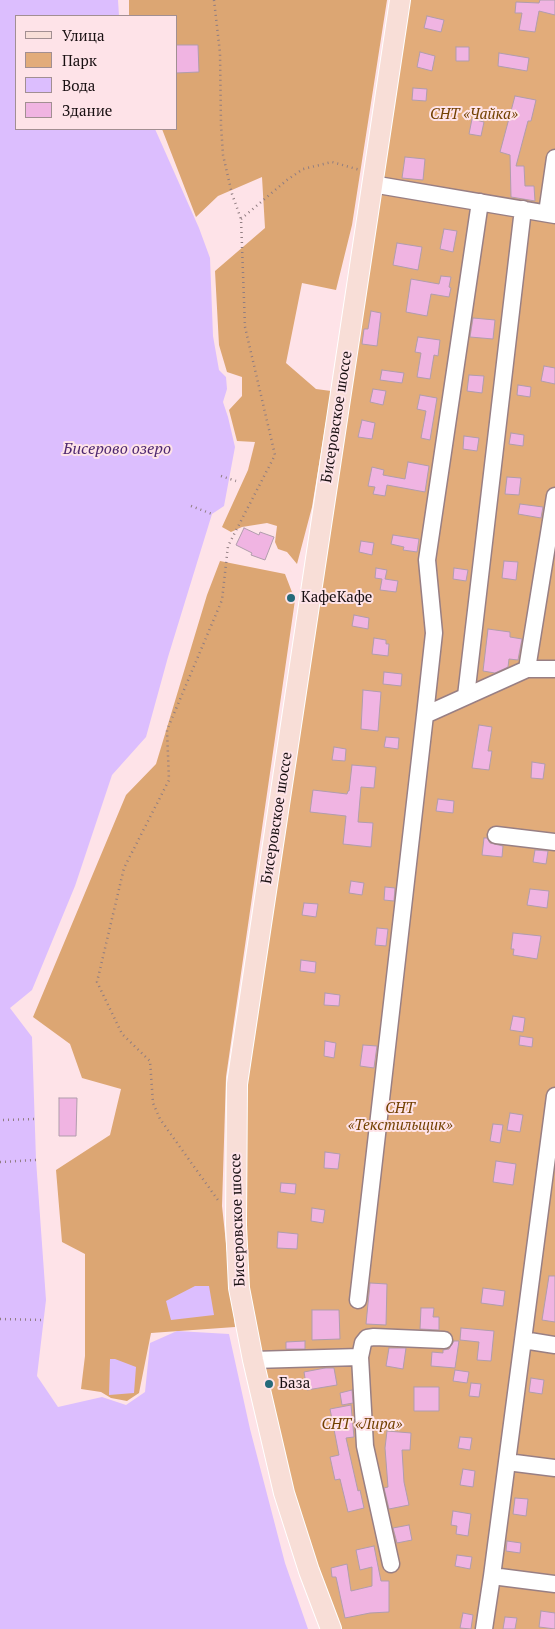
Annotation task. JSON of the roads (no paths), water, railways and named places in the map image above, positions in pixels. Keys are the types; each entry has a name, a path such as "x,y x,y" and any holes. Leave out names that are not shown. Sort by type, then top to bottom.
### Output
{"main road":[{"name":"Бисеровское шоссе","path":"331,1629 309,1571 284,1493 253,1360 239,1288 236,1225 237,1084 400,0"}],"street":[{"path":"373,178 480,202 551,214 555,158"},
{"path":"358,1300 434,633 427,560 480,202"},
{"path":"466,696 524,209"},
{"path":"527,669 555,496"},
{"path":"425,715 527,669 555,670"},
{"path":"496,835 555,842"},
{"path":"484,1629 523,1340 548,1208 555,1096"},
{"path":"391,1564 364,1446 360,1357 363,1343 367,1338 374,1337 444,1340"},
{"path":"523,1340 555,1345"},
{"path":"253,1360 360,1357"},
{"path":"507,1462 555,1468"},
{"path":"492,1576 555,1584"}],"water":[{"name":"Бисерово озеро","path":"0,0 118,0 119,15 15,15 15,130 155,130 199,228 210,258 213,336 219,370 226,377 227,389 223,402 235,447 224,506 212,514 168,657 146,737 112,775 75,886 32,990 10,1008 32,1037 36,1160 46,1300 37,1376 58,1407 102,1397 126,1405 145,1392 150,1343 177,1331 229,1334 250,1429 285,1563 308,1629 0,1629"},
{"path":"195,1286 209,1286 214,1315 171,1320 166,1301"},
{"path":"110,1359 136,1367 134,1393 109,1395"}],"place":[{"name":"КафеКафе","path":"291,598"},
{"name":"База","path":"269,1384"}],"park label":[{"name":"СНТ «Чайка»","path":"474,115"},
{"name":"СНТ «Текстильщик»","path":"400,1118"},
{"name":"СНТ «Лира»","path":"362,1425"}]}
